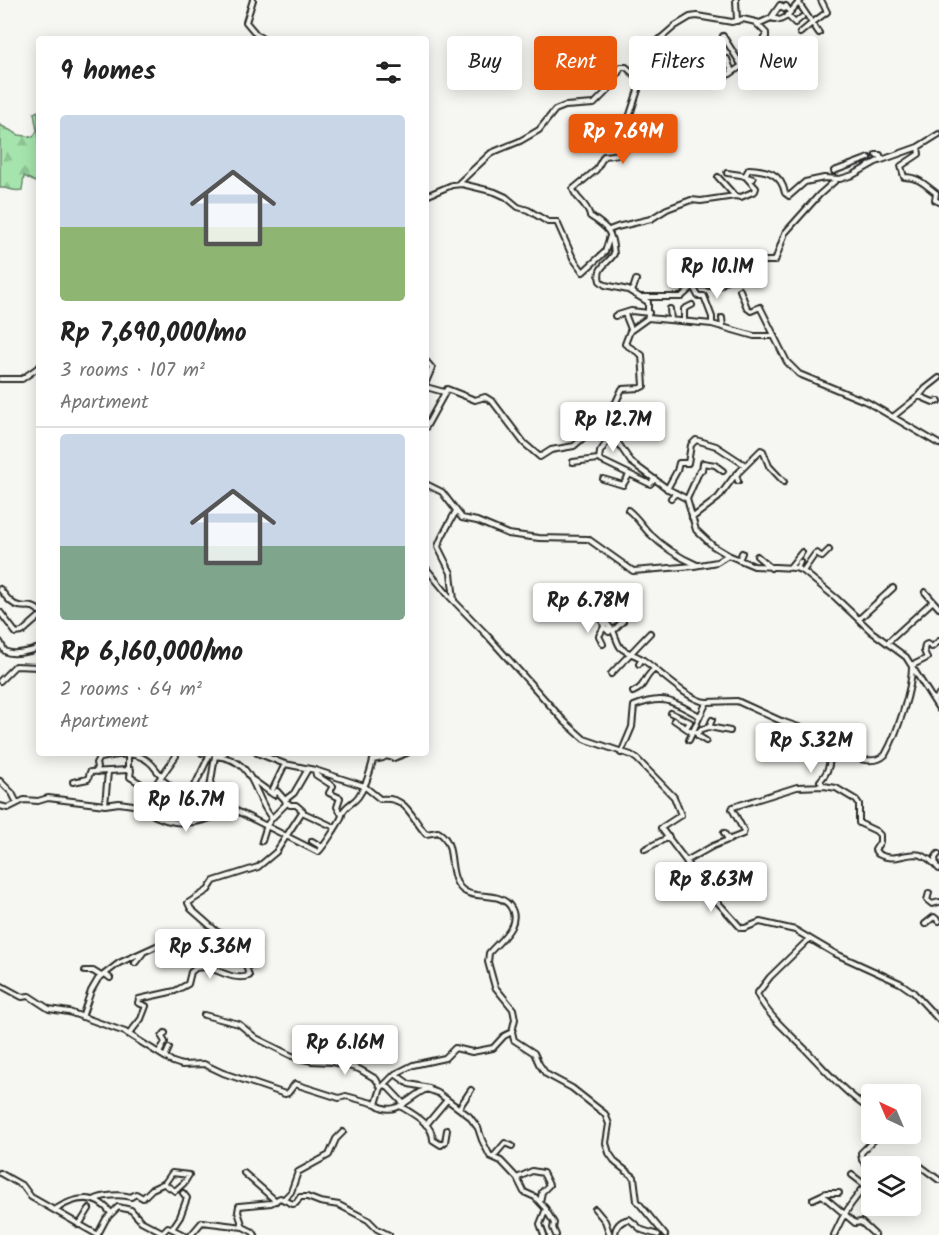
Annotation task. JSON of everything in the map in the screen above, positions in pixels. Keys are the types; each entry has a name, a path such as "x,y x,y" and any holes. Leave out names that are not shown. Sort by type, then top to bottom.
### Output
{"street":[{"path":"253,0 246,22 258,36"},
{"path":"736,0 737,21"},
{"path":"801,33 805,27 826,13 820,0"},
{"path":"771,18 780,20 789,14 800,1 819,33"},
{"path":"665,36 685,19 697,16 717,21 743,19 762,23 771,18 780,4 784,9 786,6 794,22 801,18 805,27"},
{"path":"755,22 767,34 765,36"},
{"path":"726,41 738,60"},
{"path":"727,59 732,72"},
{"path":"464,182 490,153 520,141 539,130 558,109 594,104 611,87 621,67 629,70"},
{"path":"726,74 738,68"},
{"path":"601,267 614,254 610,231 590,216 588,207 573,189 596,170 606,155 618,155 628,148 626,127 638,90"},
{"path":"649,316 649,303 632,292 602,284 599,278 610,231 618,226 651,219 667,209 691,200 741,197 756,188 747,178 746,171 750,168 777,176 788,196 805,182 853,175 881,160 918,147 939,134"},
{"path":"918,147 919,154 901,166 902,175 923,182 938,191 935,200 939,202"},
{"path":"876,155 880,155 881,160"},
{"path":"834,171 869,158"},
{"path":"850,165 853,175"},
{"path":"727,173 753,179"},
{"path":"718,177 735,196"},
{"path":"639,298 681,297 693,286 719,286 739,272 751,269 762,261 775,261 785,233 819,195 837,179"},
{"path":"429,195 464,182 495,192 548,222 556,222 582,272 605,252"},
{"path":"734,258 739,272"},
{"path":"709,286 710,262 722,261"},
{"path":"632,292 636,280"},
{"path":"693,286 698,296 704,296 712,316 712,324"},
{"path":"740,290 743,301 751,311 760,307 787,362 799,374 858,398 894,416 939,444"},
{"path":"684,321 684,309 692,305"},
{"path":"670,309 671,320"},
{"path":"615,316 631,311 671,320 712,324 754,336 774,336"},
{"path":"626,314 631,330"},
{"path":"602,431 604,418 621,391 626,388 641,388 644,384 642,355 625,344 631,330 649,316"},
{"path":"722,318 723,327"},
{"path":"0,379 22,378 36,369"},
{"path":"894,416 939,378"},
{"path":"429,385 444,392"},
{"path":"429,421 444,392 449,389 475,400 489,398 497,405 524,443 540,457 551,450 564,450 574,446 592,430 602,431 611,436 628,459 667,489 687,499"},
{"path":"919,396 933,402 939,401"},
{"path":"599,459 600,452 611,436"},
{"path":"667,489 679,463 688,463 691,446 696,440 716,446 745,465"},
{"path":"692,518 718,498 736,474 762,450 769,466 784,482"},
{"path":"573,462 599,459 650,484 655,479"},
{"path":"723,471 717,466 703,463 702,470 687,499 698,532 712,546 754,566 797,568 803,571 913,664 939,709"},
{"path":"736,474 738,481"},
{"path":"603,479 622,485 629,475"},
{"path":"429,486 442,492 462,518 477,521 508,534 539,538 588,539 633,571 717,562 728,555"},
{"path":"671,498 676,493"},
{"path":"628,510 650,534 698,565"},
{"path":"454,601 451,573 438,547 439,540 447,531 456,511"},
{"path":"803,571 815,554 822,557 829,550"},
{"path":"790,568 802,552"},
{"path":"739,560 742,553"},
{"path":"757,556 771,568"},
{"path":"797,568 800,562"},
{"path":"429,572 580,737 631,755 641,762 674,797 681,815 661,827 687,861 693,874 741,928 760,922 795,930 834,953 900,983 913,992 939,1020"},
{"path":"859,619 893,588"},
{"path":"0,589 15,605 33,606 36,608"},
{"path":"564,593 569,589 602,618 620,647 642,659 699,702 737,701 804,729 829,749"},
{"path":"925,592 939,608"},
{"path":"887,643 933,601"},
{"path":"0,612 16,633 21,633 36,620"},
{"path":"602,618 604,627 611,632"},
{"path":"611,632 622,621"},
{"path":"603,644 599,635 604,627"},
{"path":"611,674 650,633"},
{"path":"913,664 927,658 924,651 925,645 932,647 939,641"},
{"path":"0,642 5,651 10,652 36,649"},
{"path":"639,664 642,659"},
{"path":"824,786 820,781 828,771 829,749 825,735 836,729 853,755 869,760 883,757 889,749 912,676 913,664"},
{"path":"0,681 15,666 36,667"},
{"path":"633,692 642,688 649,674 655,669"},
{"path":"933,700 939,695"},
{"path":"621,753 631,730 636,705 663,700 671,701 700,716"},
{"path":"696,733 700,716 707,702"},
{"path":"671,713 690,722 686,728"},
{"path":"674,720 706,741"},
{"path":"709,727 712,720"},
{"path":"689,740 702,729 709,727 730,731"},
{"path":"98,772 96,763 99,758 114,756"},
{"path":"128,756 130,777 151,790"},
{"path":"140,756 150,762 161,776 190,802 208,800 230,807 318,852 334,827 339,824 345,808 358,798 368,779 373,760 386,756"},
{"path":"140,806 176,756"},
{"path":"188,800 209,756"},
{"path":"208,800 216,756"},
{"path":"219,756 238,763 252,780 262,803 273,818"},
{"path":"265,756 364,786 379,798 394,798 401,802 426,834 438,832 448,842 456,881 463,891 468,894 498,897 512,910 514,917 512,926 489,953 487,959 495,987 513,1009 515,1019 512,1032 516,1042 534,1053 546,1074 579,1092 606,1116 610,1129 606,1143 611,1157 635,1178 637,1200 665,1235"},
{"path":"271,792 285,764"},
{"path":"262,841 267,825 292,795 308,769"},
{"path":"73,782 88,778 90,772 128,770"},
{"path":"315,770 316,775 333,786 330,793 340,798 337,806 342,815"},
{"path":"105,805 108,772"},
{"path":"252,780 274,795 277,791 286,802 296,805 302,812 334,827"},
{"path":"1,783 12,793 17,803"},
{"path":"687,861 713,846 744,833 733,807 797,787 824,786 836,788 856,800 859,804 859,823 880,835 880,842 875,850 878,854 891,857 922,854 938,867"},
{"path":"0,806 8,808 24,800 38,801 54,798 105,805 119,803 140,806 163,820 198,823 230,807"},
{"path":"129,1034 141,1019 146,1006 138,1003 140,998 158,996 188,984 192,971 198,967 210,968 236,978 248,977 249,971 232,939 216,931 189,907 188,903 208,890 214,881 258,867 276,852 302,812"},
{"path":"724,833 729,840"},
{"path":"645,849 669,837"},
{"path":"312,841 322,847"},
{"path":"933,851 937,855 938,867"},
{"path":"929,893 927,899 929,901 933,904 939,902"},
{"path":"925,924 934,917 939,921"},
{"path":"82,1017 91,991 103,975 121,961 144,953 174,938 205,940 216,931"},
{"path":"179,948 184,938"},
{"path":"809,939 770,977 757,994 773,1019 841,1088 861,1103"},
{"path":"245,962 257,950"},
{"path":"135,963 144,953"},
{"path":"85,970 111,978"},
{"path":"0,985 22,997 29,996 50,1008 129,1034 182,1065 204,1064 223,1073 285,1094 295,1084 339,1098 346,1096 387,1109 402,1105 424,1090 431,1090"},
{"path":"204,1015 238,1023 256,1038 292,1056 312,1061 332,1062 358,1069 376,1079 381,1088"},
{"path":"376,1104 381,1088 395,1074 413,1065 445,1058 455,1048 472,1052 493,1048 504,1035 512,1032"},
{"path":"159,1053 165,1042 162,1037 165,1033"},
{"path":"165,1057 170,1048"},
{"path":"395,1074 409,1084 422,1085 431,1090 473,1120 492,1158 501,1161 517,1178 524,1192 540,1202 546,1209 554,1223 553,1228 556,1235"},
{"path":"385,1084 402,1105 426,1125 433,1134 433,1140 438,1144 446,1142 447,1130"},
{"path":"459,1108 471,1090"},
{"path":"426,1125 447,1100"},
{"path":"284,1199 291,1192 298,1172 329,1155 336,1139 343,1132"},
{"path":"492,1158 506,1143 512,1146"},
{"path":"861,1156 861,1153 870,1144"},
{"path":"921,1167 939,1180"},
{"path":"517,1178 532,1171 543,1173 549,1185 542,1192 540,1202"},
{"path":"0,1173 23,1186 31,1197 56,1209 80,1226 98,1235 124,1195"},
{"path":"94,1200 100,1196 131,1197 136,1194 143,1197 152,1189 164,1184 172,1173 189,1175 175,1191 164,1184"},
{"path":"244,1173 276,1201"},
{"path":"852,1175 861,1182"},
{"path":"834,1235 860,1191"},
{"path":"813,1199 839,1192"},
{"path":"172,1228 180,1217 187,1197 183,1193"},
{"path":"822,1195 855,1223 861,1222 875,1235"},
{"path":"56,1209 81,1196 105,1206 111,1213"},
{"path":"243,1227 238,1212 239,1206 276,1201 280,1198 293,1204 300,1197 307,1197 339,1205 368,1220 377,1229 389,1235"},
{"path":"117,1207 131,1210 141,1221 161,1234 168,1227 184,1235"},
{"path":"80,1226 89,1209"},
{"path":"544,1235 540,1223 546,1209"},
{"path":"595,1209 613,1235"},
{"path":"613,1235 622,1221 629,1219 642,1230 658,1235"},
{"path":"191,1235 202,1222 243,1227 255,1235"}],"green space":[{"path":"0,125 19,135 33,137 36,132 36,182 24,176 22,190 0,188"}]}
